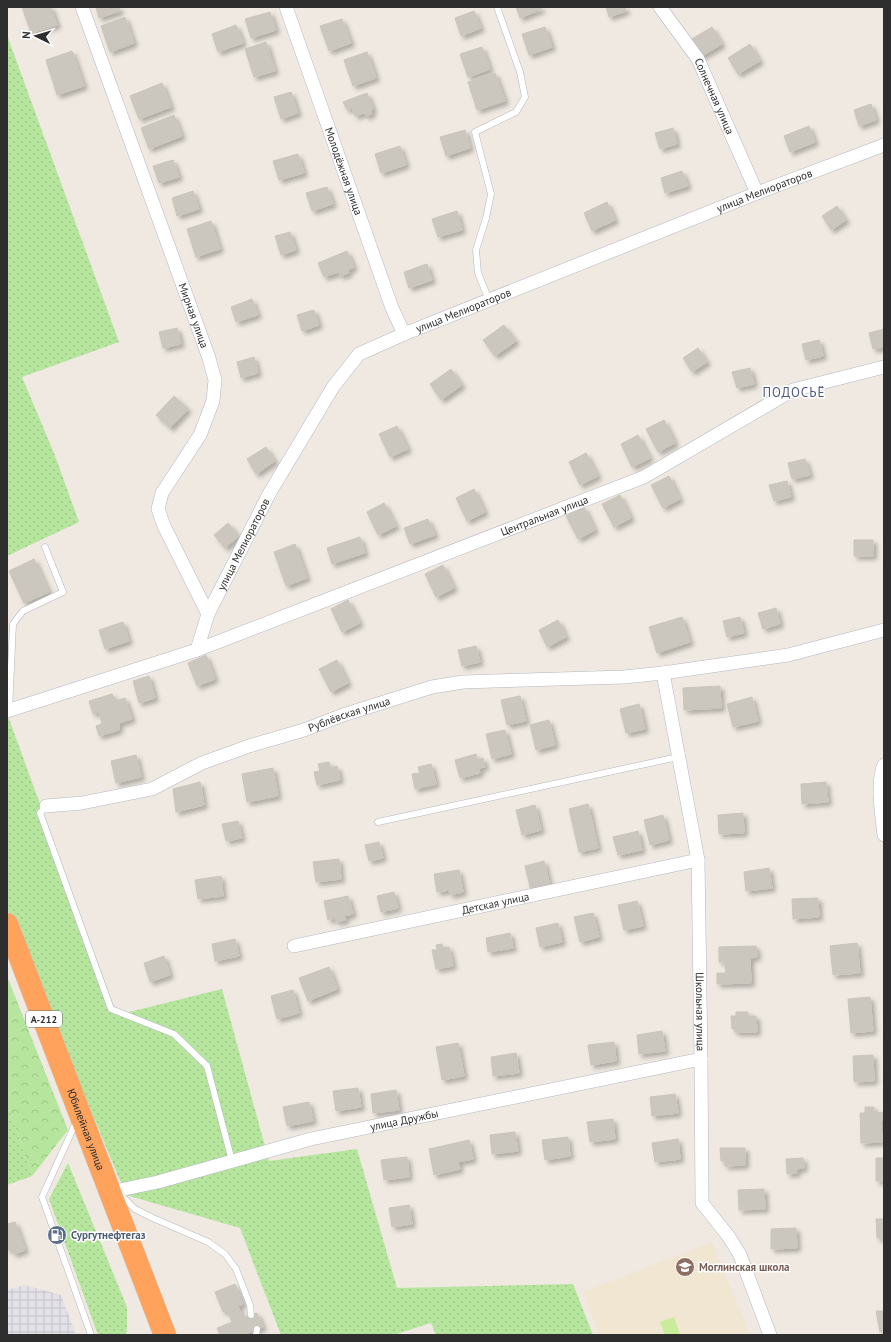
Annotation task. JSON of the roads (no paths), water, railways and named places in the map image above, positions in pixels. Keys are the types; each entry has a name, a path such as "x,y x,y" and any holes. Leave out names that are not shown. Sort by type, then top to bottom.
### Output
{"highway":[{"name":"Юбилейная улица","path":"7,924 165,1335"}],"street":[{"name":"Мирная улица","path":"82,7 209,358 215,380 213,401 200,435 162,493 158,509 164,526 208,614"},
{"name":"Молодёжная улица","path":"286,7 392,308 404,334"},
{"name":"Солнечная улица","path":"660,7 698,59 757,192"},
{"name":"улица Мелиораторов","path":"197,650 208,614 269,494 333,386 360,354 404,334 757,192 884,145"},
{"name":"Центральная улица","path":"8,711 197,650 644,477 794,390 884,367"},
{"name":"Рублёвская улица","path":"46,806 82,803 152,789 202,763 249,746 304,730 432,688 463,682 624,677 663,673 788,655 884,630"},
{"name":"Школьная улица","path":"663,673 698,860 702,1203 729,1237 740,1256 770,1335"},
{"path":"884,764 881,772 881,791 884,835"},
{"name":"Детская улица","path":"294,946 698,860"},
{"name":"улица Дружбы","path":"110,1192 158,1182 311,1139 701,1059"}],"lane":[{"path":"489,300 478,273 476,250 486,218 491,194 475,132 516,112 525,97 520,72 497,7"},
{"path":"8,711 13,624 23,611 63,592 44,547"},
{"path":"378,822 678,757"},
{"path":"46,806 40,813 111,1009 174,1034 207,1066 232,1161"},
{"path":"80,1113 42,1197 91,1335"},
{"path":"110,1192 123,1197 135,1209 208,1242 225,1254 236,1269 250,1306 251,1315"}],"place":[{"name":"Сургутнефтегаз","path":"57,1235"},
{"name":"Моглинская школа","path":"685,1267"}],"district":[{"name":"ПОДОСЬЁ","path":"794,392"}]}
